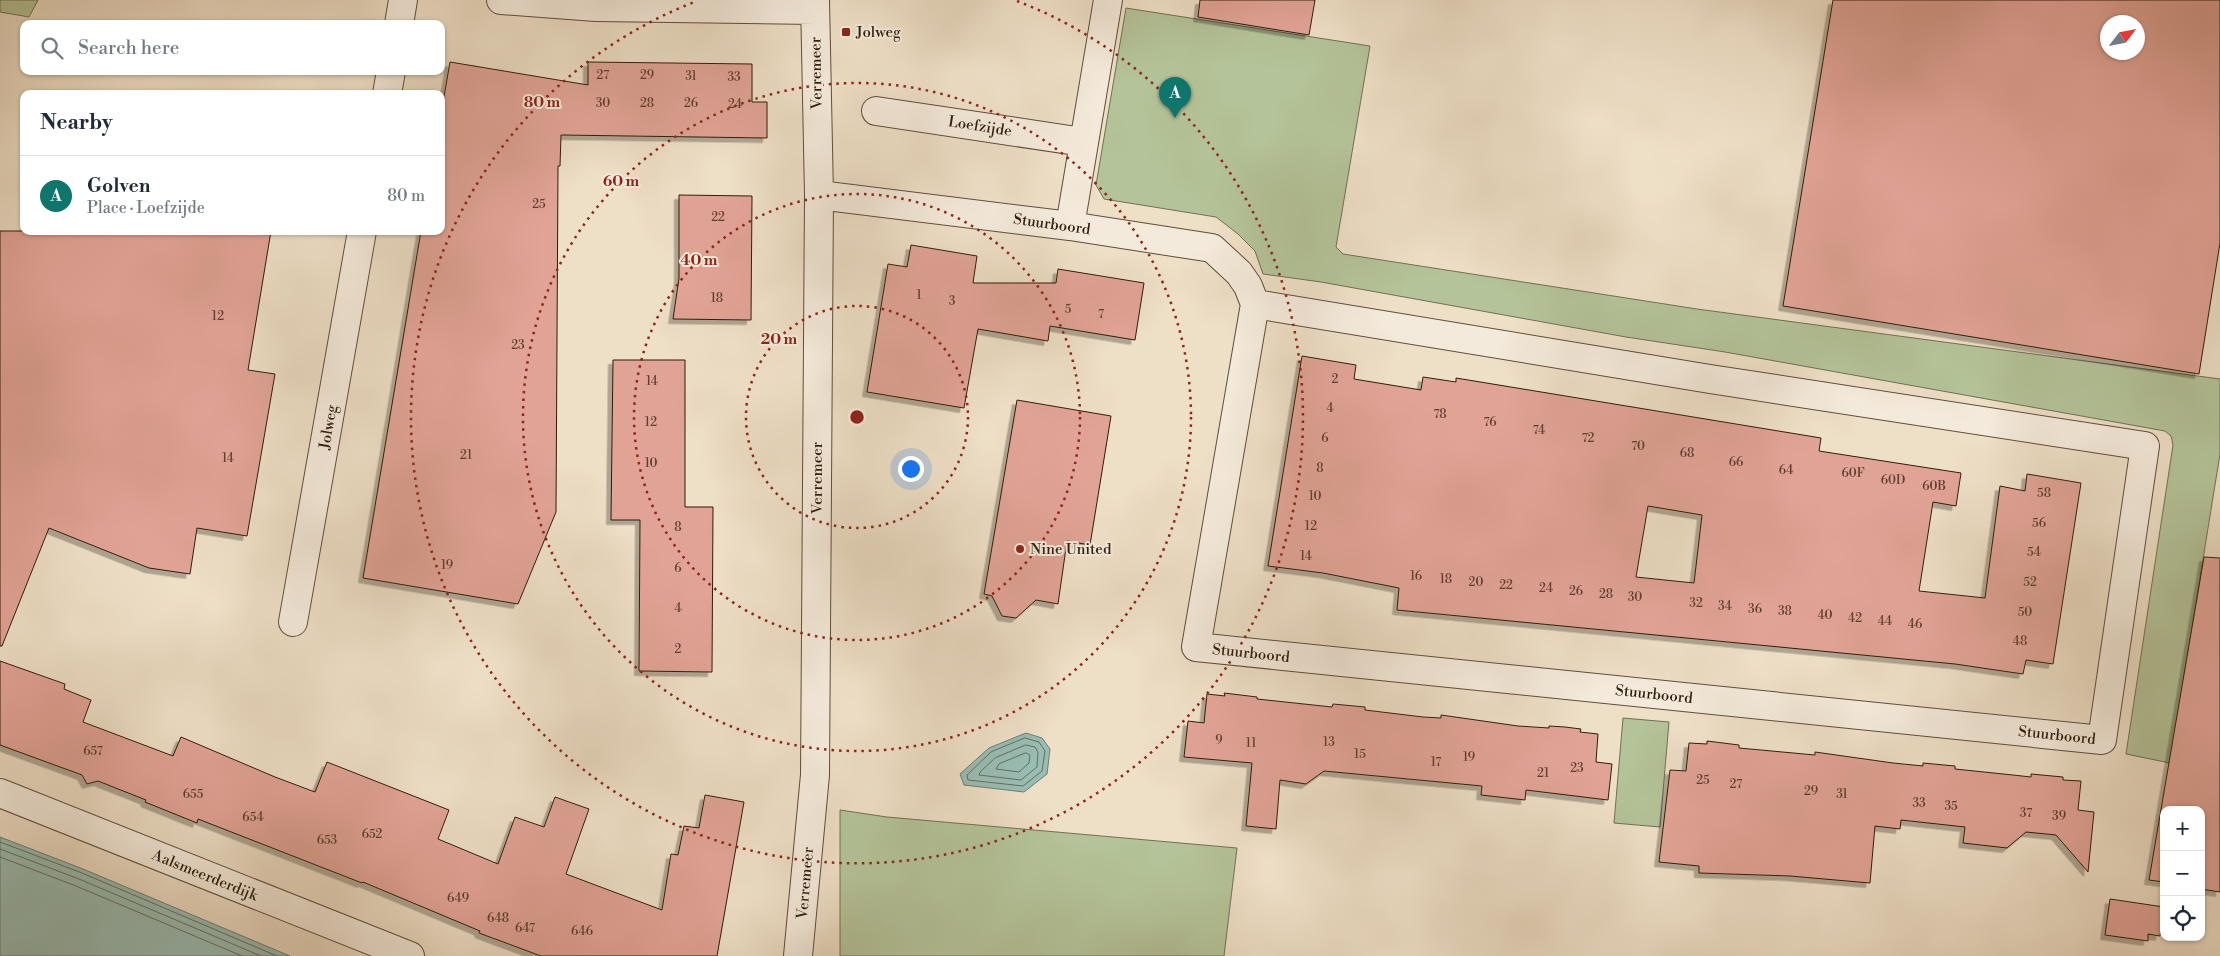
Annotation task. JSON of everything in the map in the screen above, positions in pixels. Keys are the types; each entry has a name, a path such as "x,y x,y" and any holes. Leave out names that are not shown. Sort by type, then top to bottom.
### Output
{"street":[{"path":"400,20 403,0"},
{"path":"501,0 596,7 815,5"},
{"path":"1070,226 1108,0"},
{"name":"Verremeer","path":"798,956 814,775 819,195 815,5"},
{"path":"388,90 390,75"},
{"name":"Loefzijde","path":"876,111 1083,142"},
{"name":"Stuurboord","path":"819,195 1070,226 1212,248 1239,273 1248,286 1255,304 1196,647 2102,740 2145,446 1710,379 1255,304"},
{"name":"Jolweg","path":"294,622 361,235"},
{"name":"Aalsmeerderdijk","path":"0,793 410,956"}],"green space":[{"path":"0,0 38,0 29,17 0,12"},
{"path":"1126,8 1370,46 1336,247 1343,254 1697,309 2220,379 2220,454 2170,763 2126,754 2173,445 2171,436 2165,431 1725,352 1626,337 1321,282 1263,274 1255,251 1238,234 1216,217 1104,199 1096,185"},
{"path":"1623,718 1669,722 1660,827 1614,823"},
{"path":"840,810 887,817 1237,848 1224,956 840,956"}],"water":[{"path":"1026,733 1042,738 1050,749 1047,774 1024,792 964,785 960,774 989,748"},
{"path":"0,837 83,869 290,956 0,956"}],"building":[{"path":"1200,0 1315,0 1309,35 1198,17"},
{"path":"1833,0 2220,0 2220,243 2199,374 1783,306"},
{"path":"450,62 588,85 588,62 752,64 752,102 767,102 767,138 561,135 560,166 558,166 556,512 518,604 363,578 420,235 445,235 445,91"},
{"path":"679,195 752,196 751,320 673,319 679,278"},
{"path":"0,231 20,231 20,235 270,235 248,370 275,374 247,536 197,528 190,574 149,568 49,528 2,646 0,646"},
{"path":"911,245 977,256 973,283 1056,283 1058,269 1144,283 1135,340 1050,326 1048,341 978,329 964,408 867,392 888,264 907,267"},
{"path":"1302,356 1356,365 1354,379 1421,390 1423,377 1456,382 1456,378 1821,438 1819,451 1961,473 1956,506 1933,502 1919,591 1985,598 2000,486 2025,491 2027,474 2081,483 2053,664 2026,660 2023,674 1955,664 1397,610 1399,588 1323,573 1268,566","holes":["1648,506 1702,515 1694,583 1636,577"]},
{"path":"613,360 685,360 685,507 713,507 712,672 639,671 640,520 611,520"},
{"path":"1017,400 1111,416 1090,545 1067,541 1058,604 1036,600 1016,618 1002,616 992,596 984,594"},
{"path":"2204,557 2220,558 2220,892 2205,890 2205,806 2162,806"},
{"path":"0,661 65,684 64,689 91,700 83,722 173,756 181,737 315,792 327,762 449,810 438,839 498,864 515,817 544,827 555,797 589,809 566,874 662,910 671,854 678,855 684,826 699,828 705,795 744,802 717,956 541,956 479,933 480,931 363,882 198,819 197,823 98,781 87,784 82,775 0,745"},
{"path":"1224,693 1257,697 1257,699 1332,707 1333,704 1365,707 1365,710 1423,717 1441,718 1441,715 1518,726 1581,729 1580,732 1598,734 1596,762 1612,764 1608,800 1526,790 1525,800 1481,795 1482,786 1324,771 1306,784 1280,780 1276,829 1246,826 1252,763 1184,757 1188,721 1204,723 1207,694 1225,696"},
{"path":"1707,741 1739,745 1739,748 1815,755 1815,752 1893,763 1923,766 1923,763 1955,766 1955,769 2031,777 2031,774 2063,777 2063,780 2081,781 2078,810 2094,812 2088,872 2056,835 2026,832 2007,848 1963,843 1965,827 1901,820 1900,829 1875,826 1870,883 1790,876 1699,873 1699,866 1659,862 1670,770 1686,771 1689,743 1707,744"},
{"path":"2160,815 2160,881 2149,880"},
{"path":"2110,899 2160,906 2160,936 2148,934 2148,941 2105,935"}],"place":[{"name":"Jolweg","path":"846,32"},
{"name":"Golven","path":"1175,118"},
{"name":"Nine United","path":"1020,549"}]}
